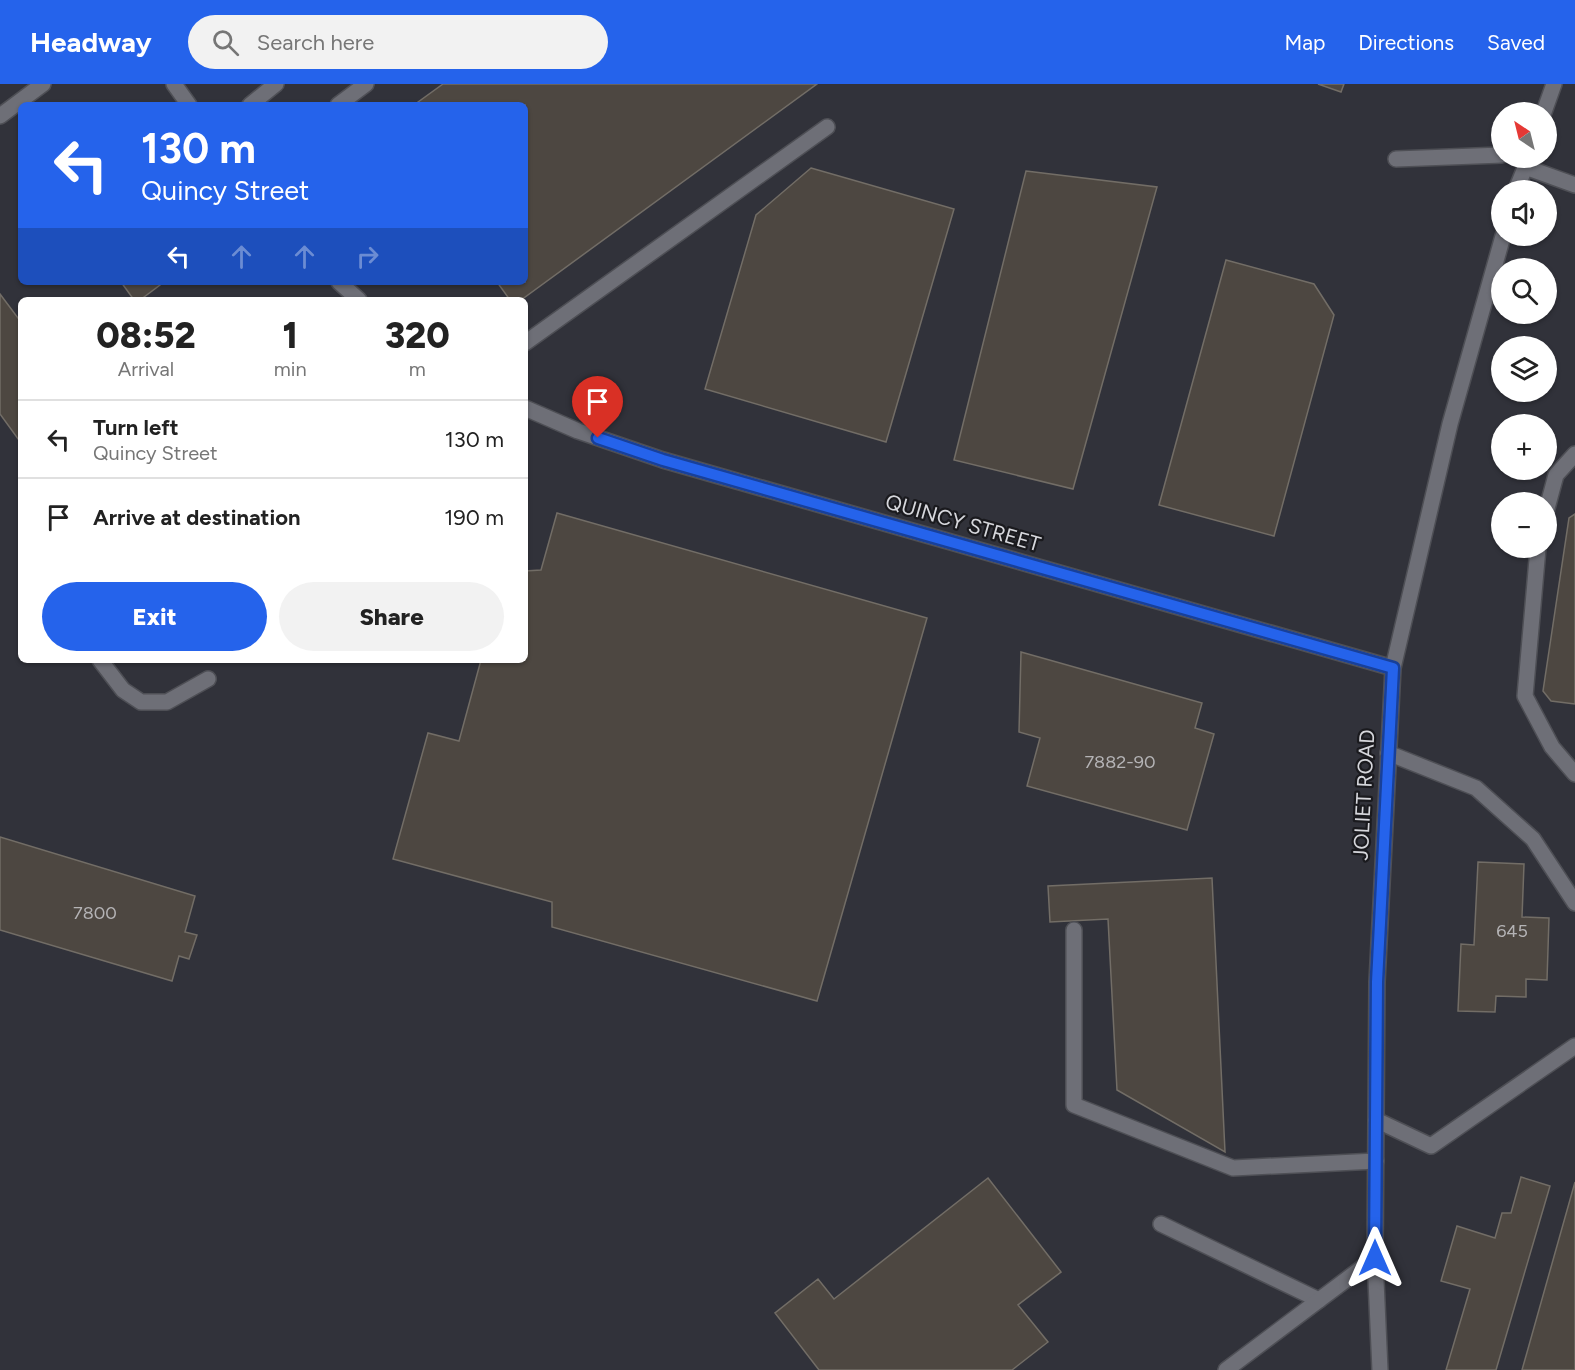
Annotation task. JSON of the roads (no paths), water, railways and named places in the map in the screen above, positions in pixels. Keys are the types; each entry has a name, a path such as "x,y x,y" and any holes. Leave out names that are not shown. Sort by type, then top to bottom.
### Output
{"street":[{"path":"19,102 43,84"},
{"path":"174,84 187,102"},
{"path":"254,102 276,84"},
{"path":"342,102 366,84"},
{"path":"1548,102 1554,84"},
{"path":"0,116 18,103"},
{"path":"528,341 827,126"},
{"path":"1396,159 1491,155"},
{"path":"1540,168 1575,185"},
{"name":"JOLIET ROAD","path":"1380,1370 1375,1258 1377,982 1393,668 1450,424 1500,246"},
{"path":"342,285 356,297"},
{"name":"QUINCY STREET","path":"528,409 578,431 663,460 1393,668"},
{"path":"1551,492 1556,475 1575,454"},
{"path":"1537,558 1525,696 1552,747 1575,774"},
{"path":"102,663 123,690 141,702 167,702 208,679"},
{"path":"1388,753 1476,788 1533,839 1575,903"},
{"path":"1074,930 1074,1105 1233,1168 1376,1161"},
{"path":"1376,1120 1431,1146 1575,1046"},
{"path":"1161,1224 1319,1300"},
{"path":"1226,1370 1375,1258"}]}
